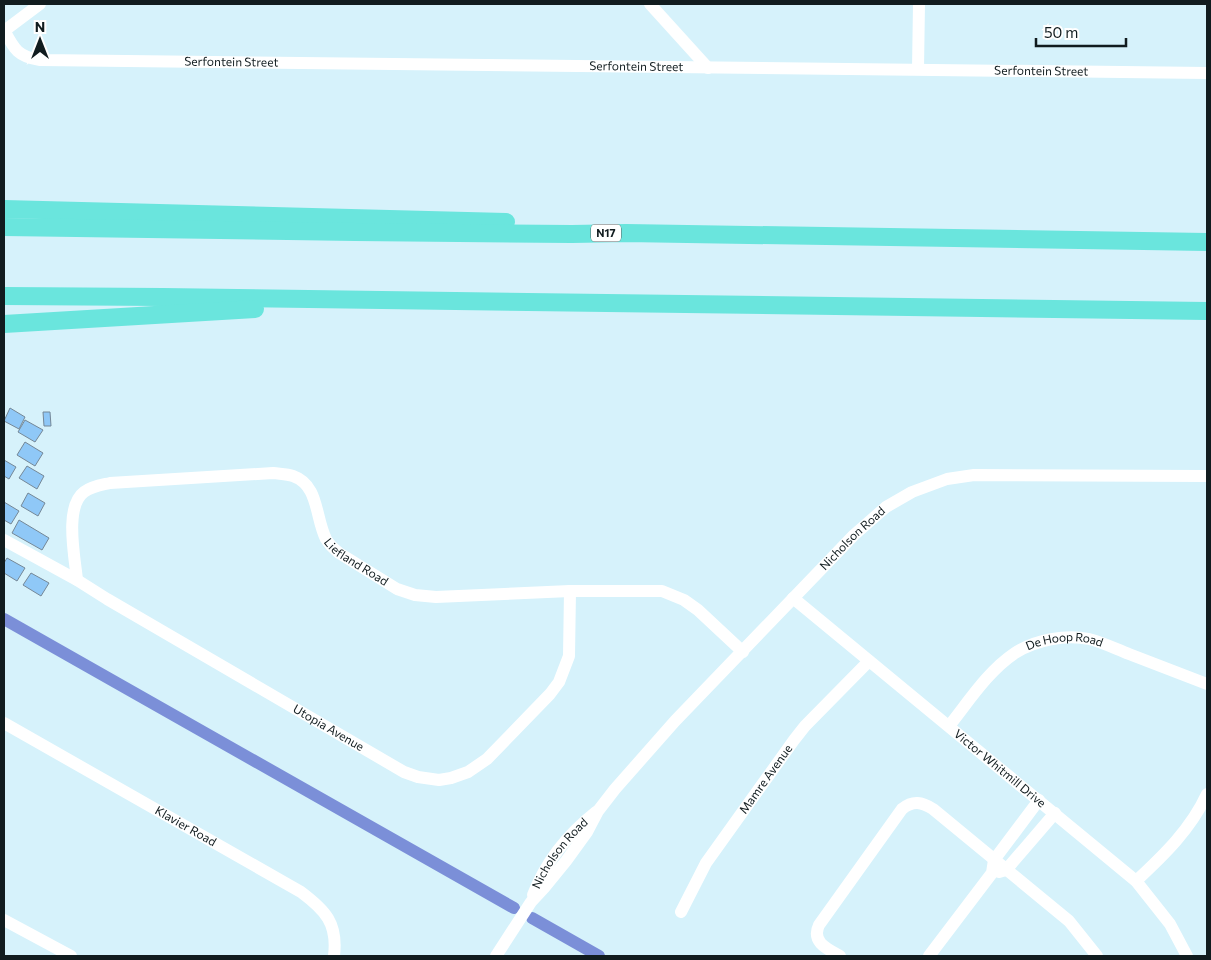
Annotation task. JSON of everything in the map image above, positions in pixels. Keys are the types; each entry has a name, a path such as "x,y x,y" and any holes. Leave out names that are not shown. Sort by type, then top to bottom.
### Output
{"highway":[{"path":"4,208 492,222 602,227 626,233"},
{"name":"N17","path":"4,227 355,232 626,233 1207,242"},
{"path":"4,296 1207,311"},
{"path":"4,324 393,300"}],"street":[{"path":"4,30 40,4"},
{"path":"650,4 708,68"},
{"path":"918,69 919,4"},
{"name":"Serfontein Street","path":"4,30 17,52 40,60 1207,73"},
{"name":"Liefland Road","path":"77,580 72,520 74,508 76,500 82,493 94,486 110,483 273,473 292,475 301,480 312,493 321,525 331,546 397,589 416,595 436,597 570,591 662,591 673,594 698,610 743,652"},
{"name":"Nicholson Road","path":"496,956 531,902 542,874 567,838 578,826 598,811 657,742 870,519 899,499 947,479 974,475 1207,476"},
{"name":"Utopia Avenue","path":"4,540 77,580 404,772 418,777 438,780 468,772 487,759 560,682 569,656 570,591"},
{"name":"Victor Whitmill Drive","path":"793,598 1136,882 1170,924 1187,956"},
{"name":"De Hoop Road","path":"948,726 1001,664 1016,652 1032,644 1048,640 1066,638 1089,639 1207,684"},
{"name":"Mamre Avenue","path":"681,912 706,864 794,740 805,726 869,660"},
{"name":"Klavier Road","path":"4,723 301,892 322,908 328,917 334,937 334,956"},
{"path":"1136,882 1185,831 1198,813 1207,794"},
{"path":"929,956 992,873 994,860 1039,800"},
{"path":"840,956 822,945 817,938 817,931 893,822 907,805 919,802 926,805 1069,921 1097,956"},
{"path":"992,873 1006,870 1055,813"},
{"path":"4,920 71,956"}],"building":[{"path":"10,408 25,417 19,429 4,421"},
{"path":"43,412 50,412 51,426 44,426"},
{"path":"25,420 43,430 35,442 18,432"},
{"path":"25,442 43,453 35,466 17,455"},
{"path":"4,460 16,467 9,479 4,476"},
{"path":"27,466 44,476 37,489 19,478"},
{"path":"28,493 45,503 38,516 21,506"},
{"path":"4,502 19,511 11,524 4,520"},
{"path":"19,520 49,538 42,550 12,533"},
{"path":"7,558 25,568 17,581 4,573 4,563"},
{"path":"31,573 49,583 41,596 23,585"}],"waterway":[{"path":"4,619 514,908"},
{"path":"532,918 599,956"}]}
